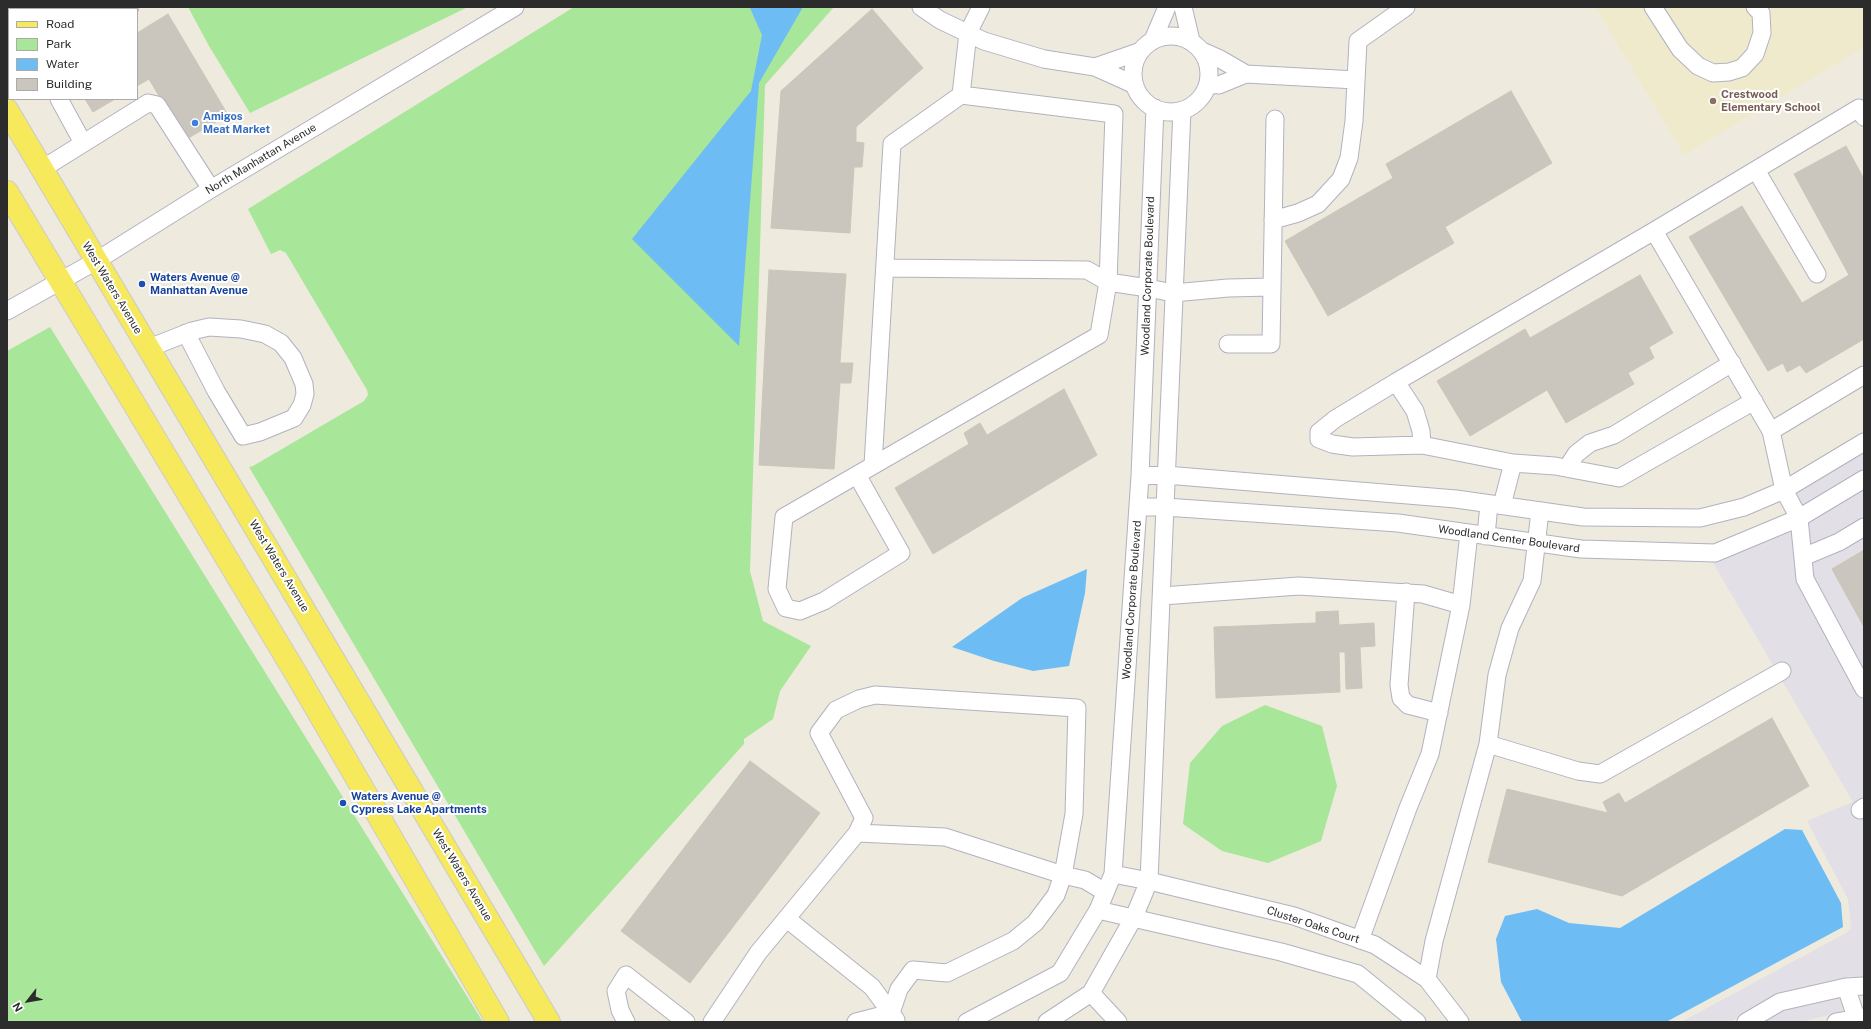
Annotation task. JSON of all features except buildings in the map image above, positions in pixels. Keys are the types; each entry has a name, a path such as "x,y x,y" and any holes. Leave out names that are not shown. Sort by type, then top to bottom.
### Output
{"main road":[{"name":"West Waters Avenue","path":"7,110 549,1022"},
{"path":"7,192 298,677 498,1022"}],"street":[{"name":"North Manhattan Avenue","path":"7,311 96,261 211,188 515,7"},
{"path":"921,7 940,20 984,41 1044,60 1095,67 1135,85"},
{"path":"961,95 968,34 981,7"},
{"path":"1167,7 1147,45 1135,61 1133,73 1135,85 1139,94 1146,102 1155,108 1168,111 1182,110 1194,105 1208,84 1209,72 1207,61 1196,46 1183,7"},
{"path":"1273,220 1298,213 1318,204 1341,179 1349,158 1354,121 1358,41 1406,7"},
{"path":"1653,7 1680,49 1698,66 1713,73 1729,72 1742,68 1755,54 1762,33 1762,14 1755,7"},
{"path":"1095,67 1165,36 1178,37 1246,74"},
{"path":"1208,84 1219,85 1246,74 1356,80"},
{"path":"857,475 901,553 824,600 800,611 786,608 777,589 784,517 1099,335 1108,282 1114,114 961,95 892,144 873,465"},
{"path":"60,100 83,143"},
{"path":"42,169 148,103 157,105 211,188"},
{"name":"Woodland Corporate Boulevard","path":"967,1022 1060,973 1098,910 1113,874 1140,476 1155,108"},
{"path":"1047,1022 1091,993 1134,918 1149,881 1182,110"},
{"path":"1754,401 1619,478 1567,468 1513,463 1422,445 1353,447 1332,444 1319,439 1318,432 1335,419 1396,382 1756,170 1862,110"},
{"path":"1228,344 1271,344 1275,120"},
{"path":"1756,170 1817,274"},
{"path":"1654,231 1771,431 1784,490 1799,518 1805,579 1864,689"},
{"path":"885,268 1087,270 1108,282 1173,293 1228,288 1272,287"},
{"path":"149,348 186,333 209,327 241,329 265,334 281,342 293,358 304,384 305,394 302,405 294,418 260,432 243,436 216,391 186,333"},
{"path":"1567,468 1576,454 1590,444 1614,436 1732,363"},
{"path":"1771,431 1864,375"},
{"path":"1396,382 1415,411 1421,431 1422,445"},
{"path":"1140,476 1166,475 1448,498 1582,517 1700,518 1744,507 1784,490 1864,442"},
{"path":"1486,536 1496,504 1513,463"},
{"name":"Woodland Center Boulevard","path":"1138,507 1165,507 1398,523 1581,549 1716,553 1799,518 1864,479"},
{"path":"1427,979 1434,941 1488,744 1498,675 1510,628 1532,581 1540,511"},
{"path":"1803,557 1839,542 1864,527"},
{"path":"1360,940 1408,808 1430,754 1460,605 1469,533"},
{"path":"1162,596 1299,586 1423,594 1460,605"},
{"path":"1406,592 1398,685 1401,698 1408,705 1439,713"},
{"path":"1488,744 1578,771 1600,774 1782,670"},
{"path":"712,1022 758,953 857,833 864,818 818,733 836,710 859,699 875,694 1077,708 1074,814 1063,875 1056,895 1038,919 1013,941 947,973 912,970 899,989 894,1018"},
{"path":"857,833 945,837 1063,875 1085,880 1105,892"},
{"name":"Cluster Oaks Court","path":"1113,874 1149,881 1294,916 1375,945 1427,979 1460,1022"},
{"path":"1098,910 1281,952 1358,974 1417,1022"},
{"path":"787,919 872,987 894,1018"},
{"path":"626,1022 620,1010 616,991 626,975 686,1022"},
{"path":"1746,1022 1780,1002 1846,987 1864,986"},
{"path":"1836,1022 1860,1019 1846,987"},
{"path":"1091,993 1118,1022"},
{"path":"856,1022 894,1018"}],"shaded area":[{"name":"Crestwood Elementary School","path":"1595,7 1864,7 1864,47 1684,155"},
{"path":"1864,451 1864,469 1803,506 1796,492"},
{"path":"1864,489 1864,977 1853,978 1852,976 1779,994 1730,1022 1681,1022 1846,933 1851,928 1848,899 1807,821 1853,802 1712,561 1795,530"},
{"path":"1839,997 1844,1011 1801,1022 1763,1022 1783,1010"}],"green space":[{"path":"188,7 468,7 250,113 209,46"},
{"path":"574,7 834,7 765,85 750,571 763,621 811,646 780,691 773,719 744,739 744,744 544,966 249,467 364,401 368,395 367,390 286,253 280,250 271,254 248,209"},
{"path":"50,327 483,1022 7,1022 7,351"},
{"path":"1265,705 1322,726 1337,786 1321,841 1268,863 1222,851 1183,824 1190,763 1222,726"}],"water":[{"path":"803,7 759,83 739,346 632,239 751,91 762,35 750,8"},
{"path":"1087,569 1085,593 1069,666 1033,671 994,661 952,647 1022,598"},
{"path":"1785,829 1802,830 1841,903 1843,927 1666,1022 1522,1022 1501,982 1496,939 1505,916 1537,909 1569,923 1620,928"}],"place":[{"name":"Crestwood Elementary School","path":"1713,101"},
{"name":"Amigos Meat Market","path":"195,123"},
{"name":"Waters Avenue @ Manhattan Avenue","path":"142,284"},
{"name":"Waters Avenue @ Cypress Lake Apartments","path":"343,803"}]}
